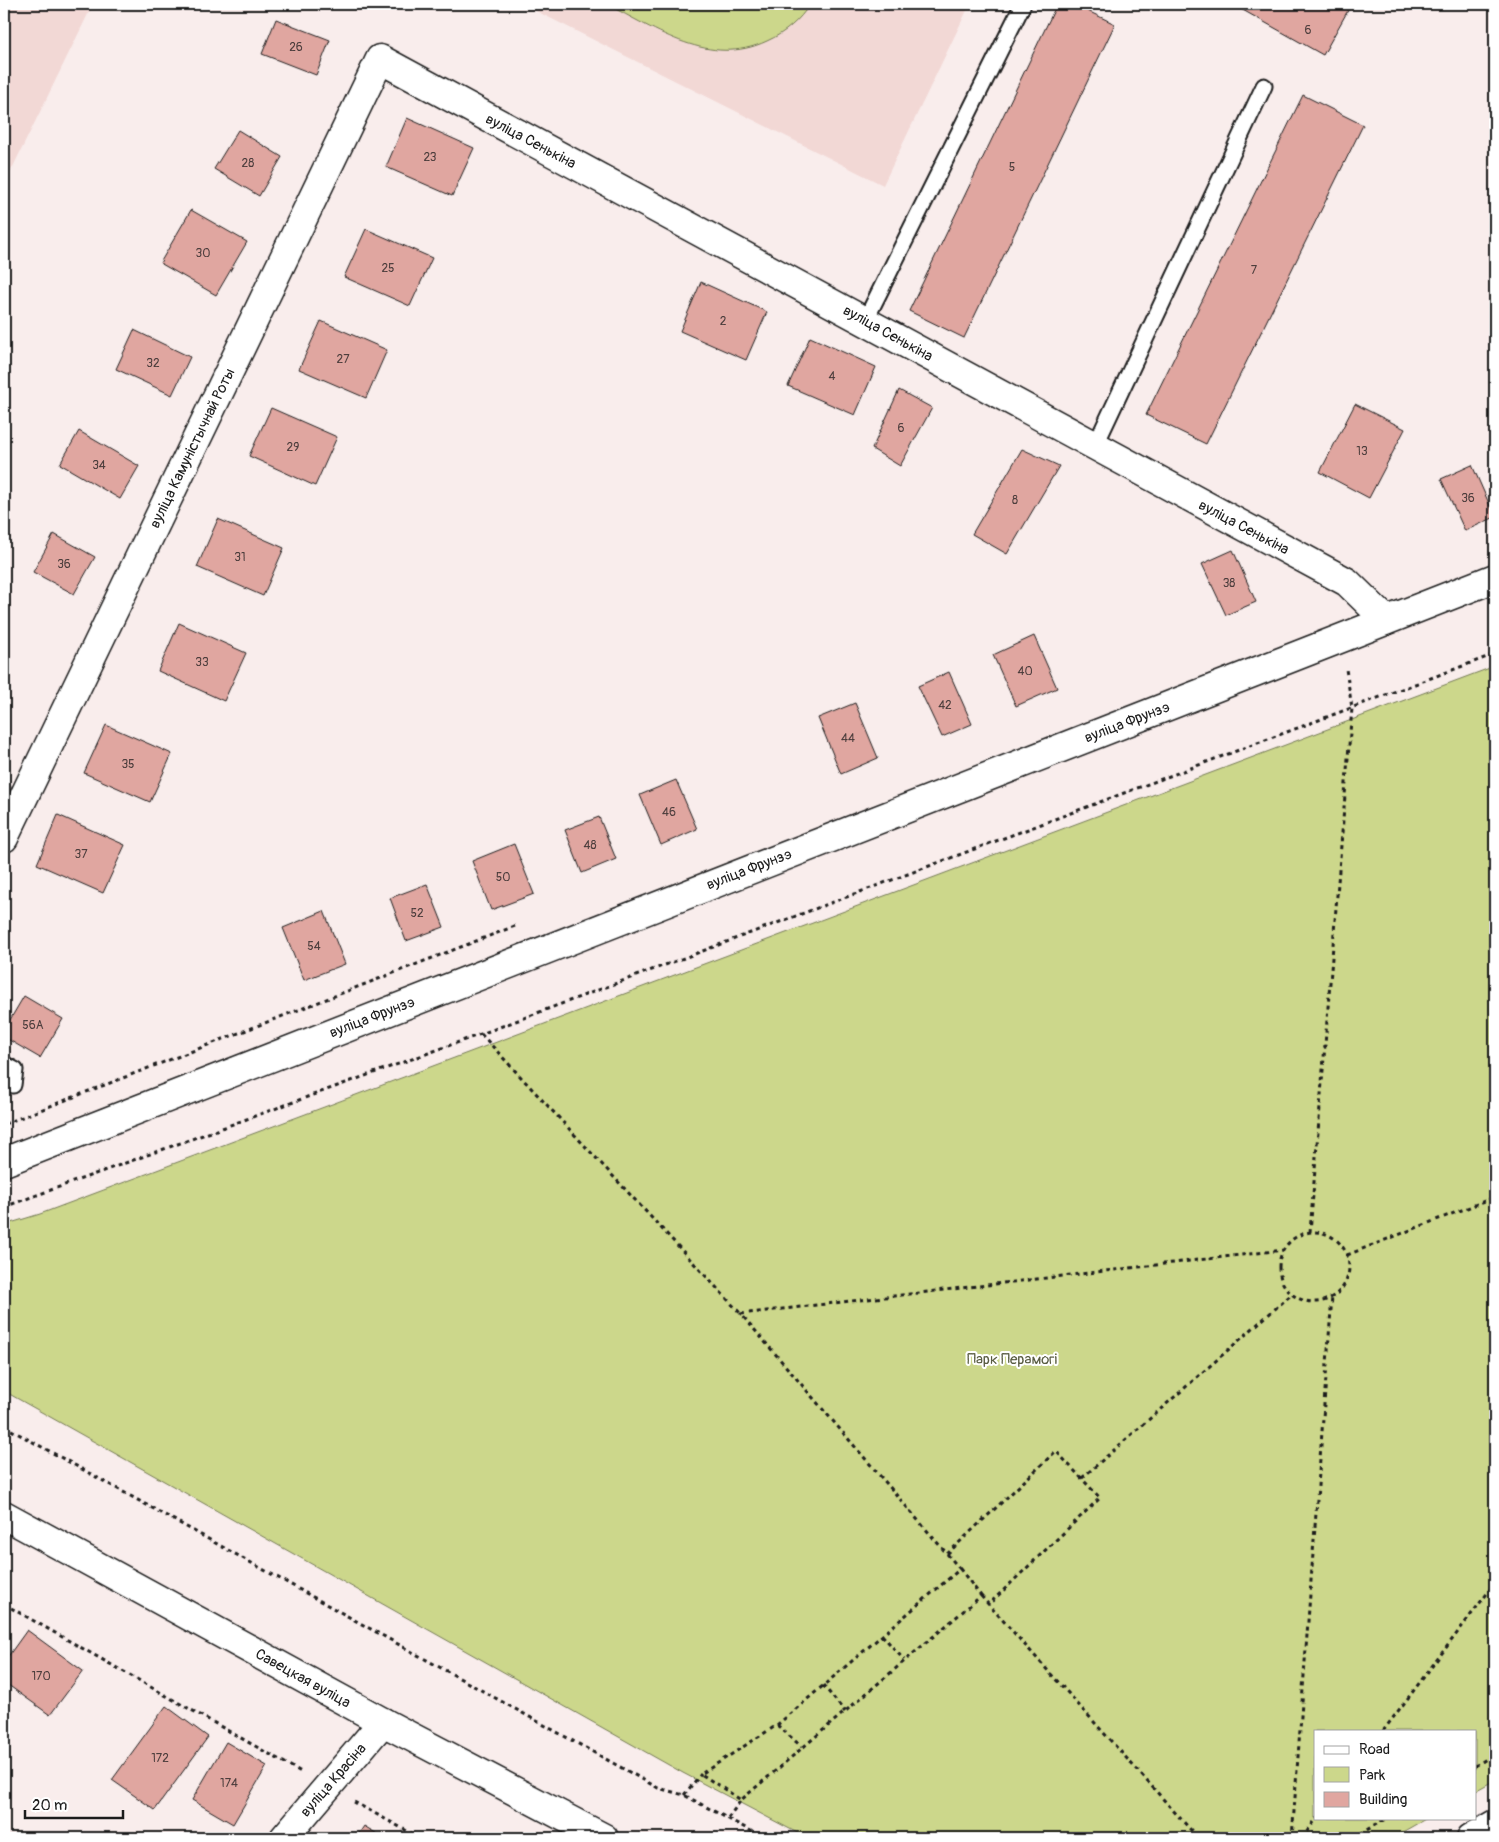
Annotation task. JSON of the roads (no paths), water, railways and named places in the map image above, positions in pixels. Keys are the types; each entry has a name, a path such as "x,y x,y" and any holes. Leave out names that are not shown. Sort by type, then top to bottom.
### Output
{"street":[{"name":"вуліца Сенькіна","path":"380,59 1347,582 1386,620"},
{"name":"вуліца Камуністычнай Роты","path":"4,838 380,59"},
{"name":"вуліца Фрунзэ","path":"4,1162 1495,578"},
{"name":"Савецкая вуліца","path":"4,1515 383,1722 604,1838"},
{"name":"вуліца Красіна","path":"284,1838 383,1722"},
{"path":"1471,1838 1495,1824"}],"lane":[{"path":"865,321 1023,4"},
{"path":"1094,446 1264,86"},
{"path":"4,1064 15,1070 13,1085"}],"park label":[{"name":"Парк Перамогі","path":"1012,1359"}]}
